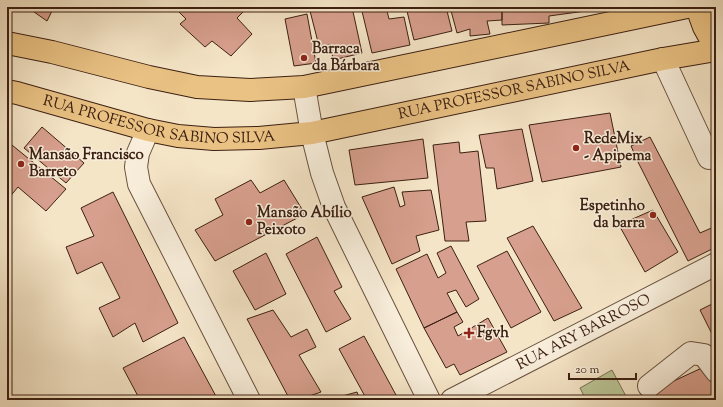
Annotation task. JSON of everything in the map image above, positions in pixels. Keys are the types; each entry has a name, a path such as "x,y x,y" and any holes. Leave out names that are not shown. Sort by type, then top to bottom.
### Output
{"main road":[{"path":"7,43 52,52 148,77 197,87 250,90 304,87 686,7"},
{"path":"704,7 700,16 704,27 716,48"},
{"name":"RUA PROFESSOR SABINO SILVA","path":"7,91 148,130 178,136 214,139 259,138 312,133 716,48"}],"street":[{"path":"663,59 709,158 716,155"},
{"path":"304,87 312,133 322,173 334,207 429,400"},
{"path":"148,130 138,153 136,167 139,184 249,400"},
{"name":"RUA ARY BARROSO","path":"452,400 716,264"},
{"path":"649,386 691,353 704,355 716,371"}],"green space":[{"path":"612,370 628,400 586,400 580,388"}],"building":[{"path":"27,7 54,7 47,21"},
{"path":"174,7 239,7 243,12 237,18 252,34 231,56 212,41 205,47 180,24 186,19"},
{"path":"287,7 304,7 288,10"},
{"path":"309,7 352,7 362,53 333,60 331,45 319,46"},
{"path":"361,7 386,7 389,19 404,17 410,45 372,53"},
{"path":"406,7 446,7 452,31 414,40"},
{"path":"450,7 502,7 502,20 487,21 490,34 470,36 470,29 457,33"},
{"path":"502,7 593,7 593,10 549,16 549,23 502,25"},
{"path":"307,14 316,63 294,66 285,19"},
{"path":"610,113 621,167 542,182 529,125"},
{"path":"42,127 84,163 66,183 24,148"},
{"path":"522,129 533,181 497,189 494,168 486,168 479,135"},
{"path":"650,137 700,233 716,226 716,247 688,261 631,146"},
{"path":"423,139 428,178 355,185 349,150"},
{"name":"Mansão Francisco Barreto","path":"7,141 66,189 46,211 18,187 8,199 7,198"},
{"path":"459,142 460,153 478,151 486,221 466,222 469,241 445,241 433,145"},
{"name":"Mansão Abílio Peixoto","path":"251,180 260,193 284,180 305,214 215,261 195,230 223,215 215,199"},
{"path":"394,187 400,207 405,205 402,192 431,190 439,230 416,236 420,251 392,264 362,197"},
{"path":"113,192 178,323 143,342 135,323 113,337 99,308 120,298 102,262 77,274 66,247 94,236 81,208"},
{"path":"653,210 678,252 645,272 619,225"},
{"path":"533,226 582,308 554,321 507,238"},
{"path":"317,237 342,287 334,291 351,319 326,332 286,254"},
{"path":"451,246 479,299 466,307 456,290 447,293 457,312 424,328 396,269 427,254 438,278 446,273 437,253"},
{"path":"507,251 541,312 511,328 477,266"},
{"path":"266,253 286,294 255,310 233,271"},
{"path":"716,302 716,337 714,338 700,310"},
{"path":"273,310 291,337 307,329 316,347 299,355 321,392 298,400 290,400 247,319"},
{"path":"457,312 463,322 454,327 458,336 488,318 507,352 460,375 454,364 446,368 424,328"},
{"path":"364,336 396,395 386,400 367,400 339,349"},
{"path":"184,337 218,400 140,400 123,368"},
{"path":"706,366 716,385 716,400 651,400 648,393"},
{"path":"357,392 360,400 328,400"}],"place":[{"name":"Barraca da Bárbara","path":"304,58"},
{"name":"RedeMix - Apipema","path":"576,148"},
{"name":"Mansão Francisco Barreto","path":"21,164"},
{"name":"Espetinho da barra","path":"653,215"},
{"name":"Mansão Abílio Peixoto","path":"249,222"},
{"name":"Fgvh","path":"469,333"}]}
